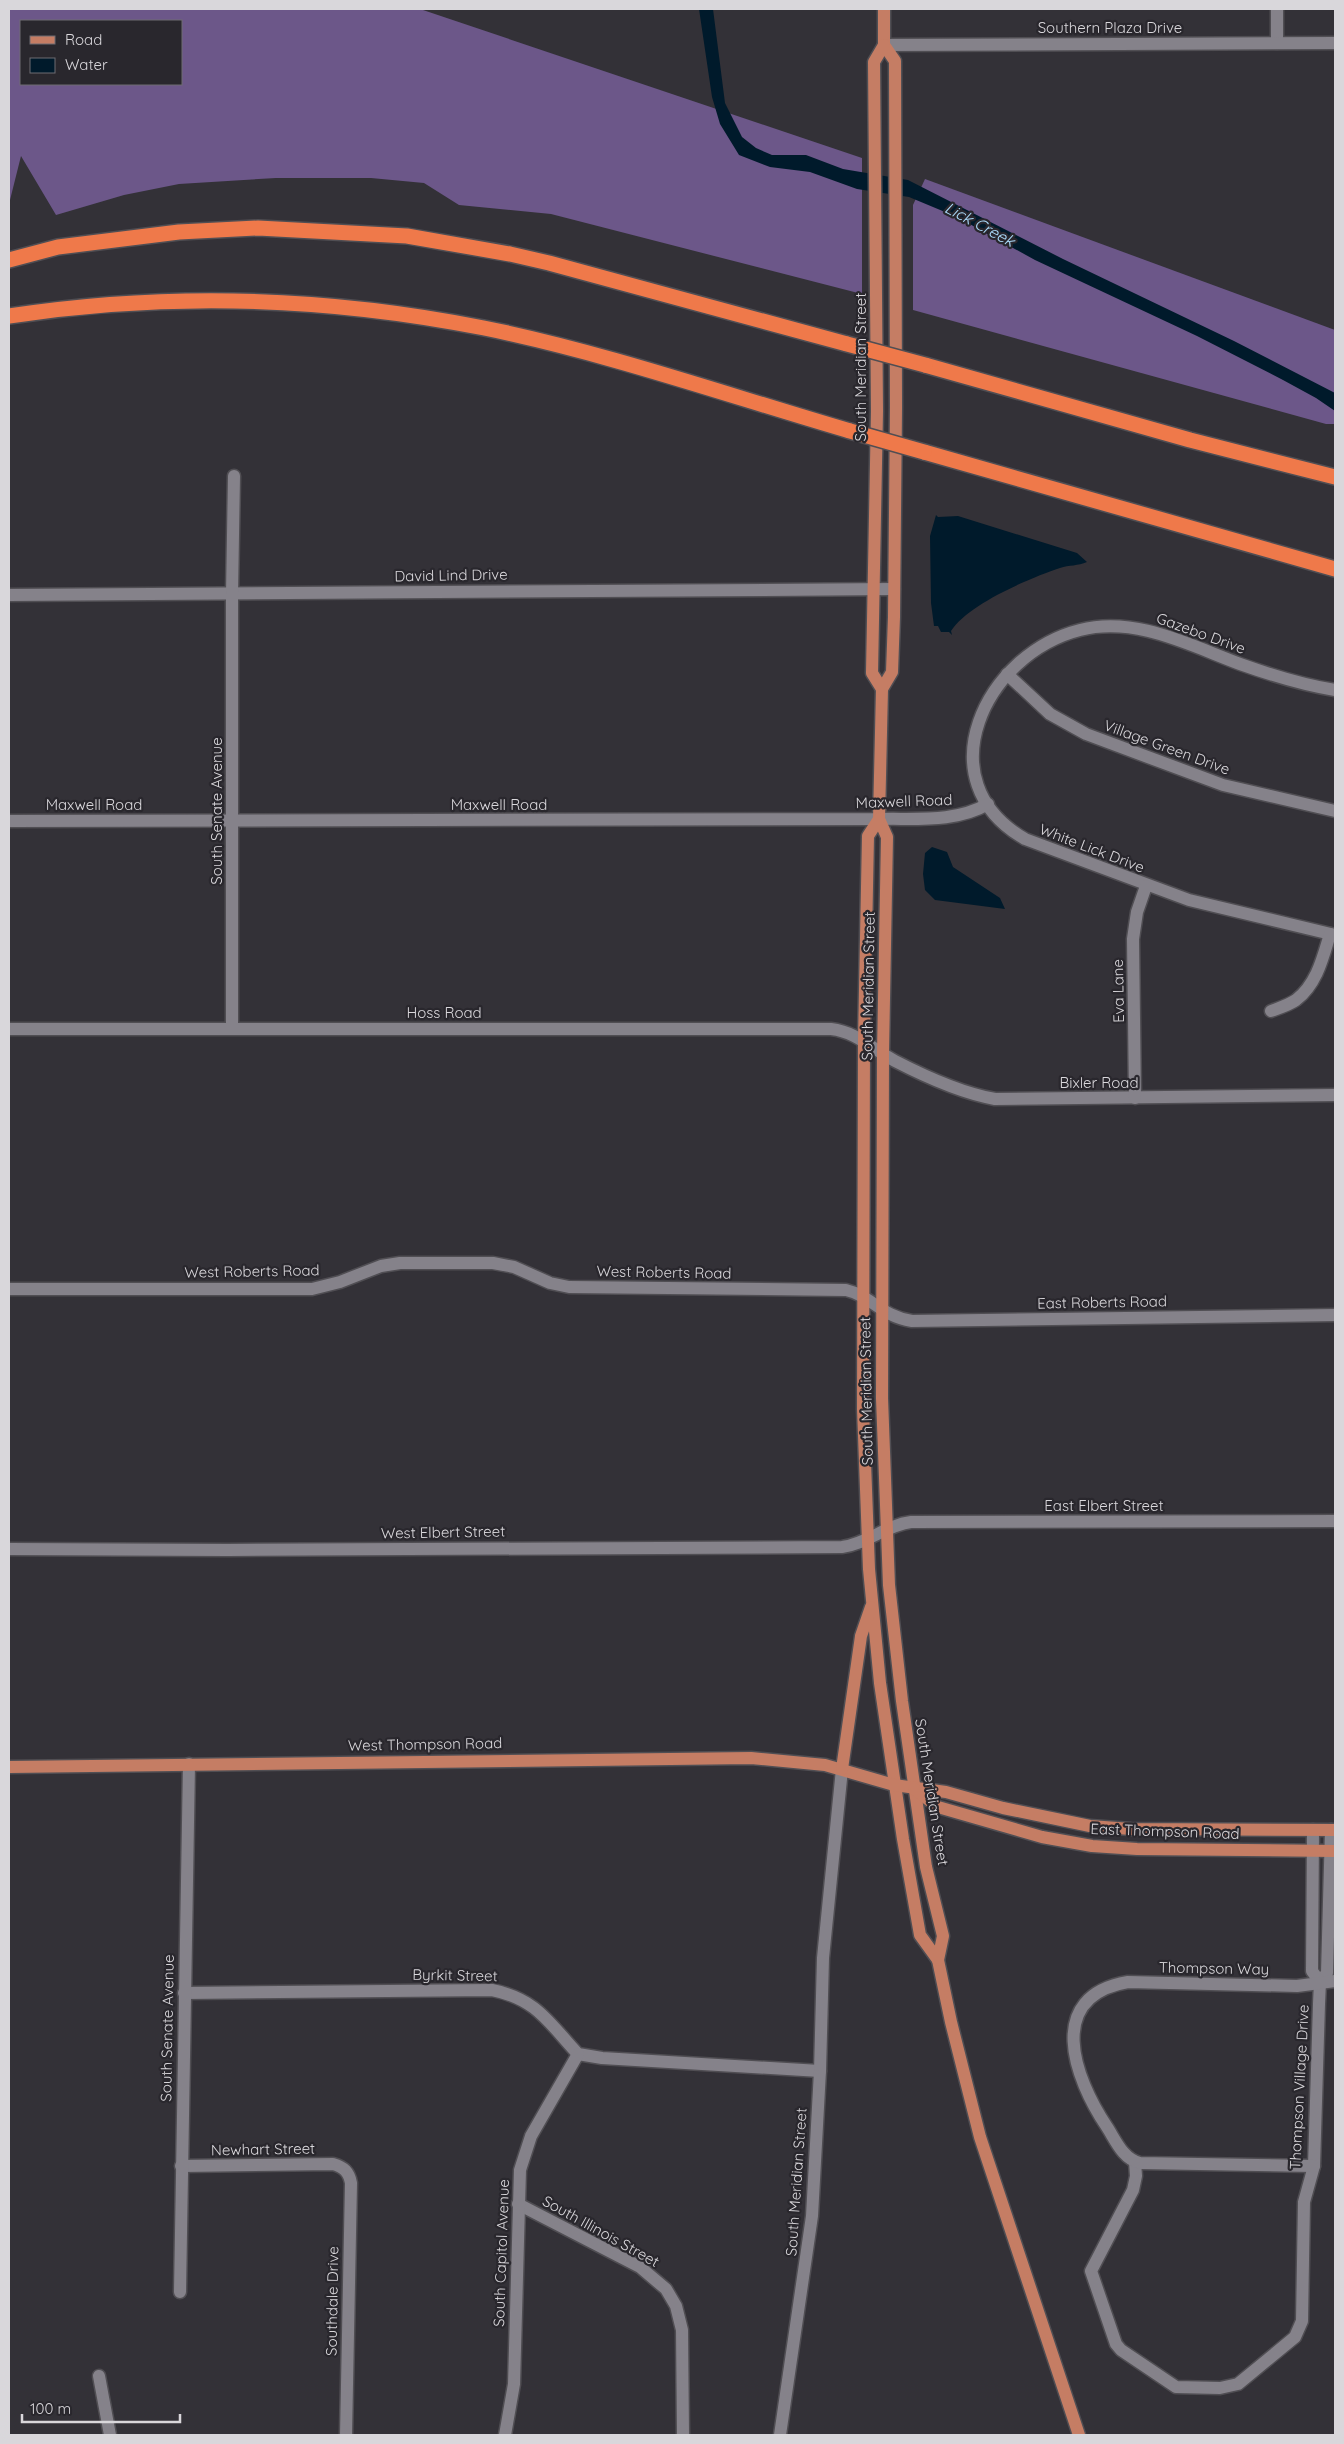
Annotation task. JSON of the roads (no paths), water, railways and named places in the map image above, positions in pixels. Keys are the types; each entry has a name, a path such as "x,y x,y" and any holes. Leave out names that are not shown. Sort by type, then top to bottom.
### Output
{"highway":[{"path":"9,260 58,247 179,232 258,228 406,236 549,263 925,365 1190,440 1335,477"},
{"path":"9,316 119,304 207,300 277,302 381,311 450,322 523,337 666,376 924,452 1335,568"}],"main road":[{"name":"South Meridian Street","path":"882,689 872,672 875,589 876,151 874,62 884,45 884,9"},
{"name":"South Meridian Street","path":"884,45 895,61 894,589 892,672 882,689 879,819 887,837 874,1047 862,1296 862,1409 877,1535 893,1628 914,1789 926,1867 943,1936 938,1960"},
{"name":"South Meridian Street","path":"879,819 868,836 874,1047 877,1308 882,1436 872,1603 894,1785 920,1935 938,1960 957,2049 980,2137 1078,2435"},
{"name":"South Meridian Street","path":"842,1769 861,1636 872,1603"},
{"name":"West Thompson Road","path":"9,1767 751,1758 809,1763 842,1769"},
{"name":"East Thompson Road","path":"842,1769 894,1785 946,1792 1003,1808 1097,1827 1333,1830"},
{"name":"East Thompson Road","path":"914,1789 938,1807 1042,1836 1092,1846 1137,1849 1333,1851"}],"street":[{"path":"1277,43 1278,9"},
{"name":"Southern Plaza Drive","path":"884,45 1335,44"},
{"name":"South Senate Avenue","path":"232,1028 232,594 234,476"},
{"name":"David Lind Drive","path":"9,595 894,589"},
{"name":"Gazebo Drive","path":"1007,674 1035,650 1062,636 1097,627 1128,627 1164,635 1259,671 1335,690"},
{"name":"White Lick Drive","path":"1007,674 985,706 979,719 973,743 975,773 988,804 1006,827 1025,839 1146,886 1189,900 1332,934"},
{"name":"Village Green Drive","path":"1007,674 1050,714 1086,734 1206,780 1335,811"},
{"name":"Maxwell Road","path":"9,821 947,818 964,815 988,804"},
{"name":"Eva Lane","path":"1135,1098 1133,939 1137,912 1146,886"},
{"path":"1271,1011 1295,1000 1309,986 1322,962 1332,934"},
{"name":"Hoss Road","path":"9,1029 830,1029 848,1032 874,1047"},
{"name":"Bixler Road","path":"874,1047 898,1062 968,1092 1005,1100 1335,1095"},
{"name":"West Roberts Road","path":"9,1290 302,1289 326,1286 386,1265 488,1263 514,1267 550,1283 569,1287 846,1290 862,1296 877,1308"},
{"name":"East Roberts Road","path":"877,1308 900,1319 912,1321 1335,1315"},
{"name":"East Elbert Street","path":"877,1535 911,1522 1335,1521"},
{"name":"West Elbert Street","path":"9,1549 228,1550 842,1547 877,1535"},
{"name":"South Senate Avenue","path":"180,2292 189,1764"},
{"name":"South Meridian Street","path":"780,2435 808,2246 820,2071 825,1926 842,1769"},
{"name":"Thompson Village Drive","path":"1313,1830 1312,1971 1320,1982"},
{"name":"Thompson Village Drive","path":"1135,2162 1136,2176 1133,2190 1091,2272 1111,2334 1121,2350 1172,2386 1220,2388 1238,2384 1295,2337 1302,2321 1304,2202 1314,2166 1320,1982 1327,1973 1333,1830"},
{"name":"Thompson Way","path":"1135,2162 1125,2155 1094,2106 1073,2045 1073,2025 1081,2007 1091,1997 1108,1987 1128,1982 1297,1986 1335,1981"},
{"name":"Byrkit Street","path":"184,1993 492,1990 511,1994 533,2005 548,2018 578,2054"},
{"path":"578,2054 602,2058 820,2071"},
{"name":"South Capitol Avenue","path":"505,2435 514,2384 520,2170 527,2145 578,2054"},
{"path":"1135,2162 1314,2166"},
{"name":"Newhart Street","path":"181,2166 333,2164 344,2169"},
{"name":"Southdale Drive","path":"344,2169 351,2183 346,2435"},
{"name":"South Illinois Street","path":"518,2204 640,2267 660,2282 669,2293 676,2306 682,2330 683,2435"},
{"path":"100,2376 110,2435"}],"water":[{"name":"Lick Creek","path":"699,9 713,9 725,103 742,137 756,148 772,155 806,155 843,169 908,180 1063,259 1234,341 1335,393 1335,411 1283,380 1197,336 1035,260 957,217 909,197 857,189 810,172 770,167 739,155 720,124 712,97"},
{"path":"936,515 938,517 958,516 1077,553 1087,562 1060,568 1017,585 971,611 951,631 952,635 949,632 941,632 938,626 934,626 931,603 930,536"},
{"path":"932,847 947,852 953,867 1000,898 1005,909 935,900 925,890 923,874 925,853"}]}
